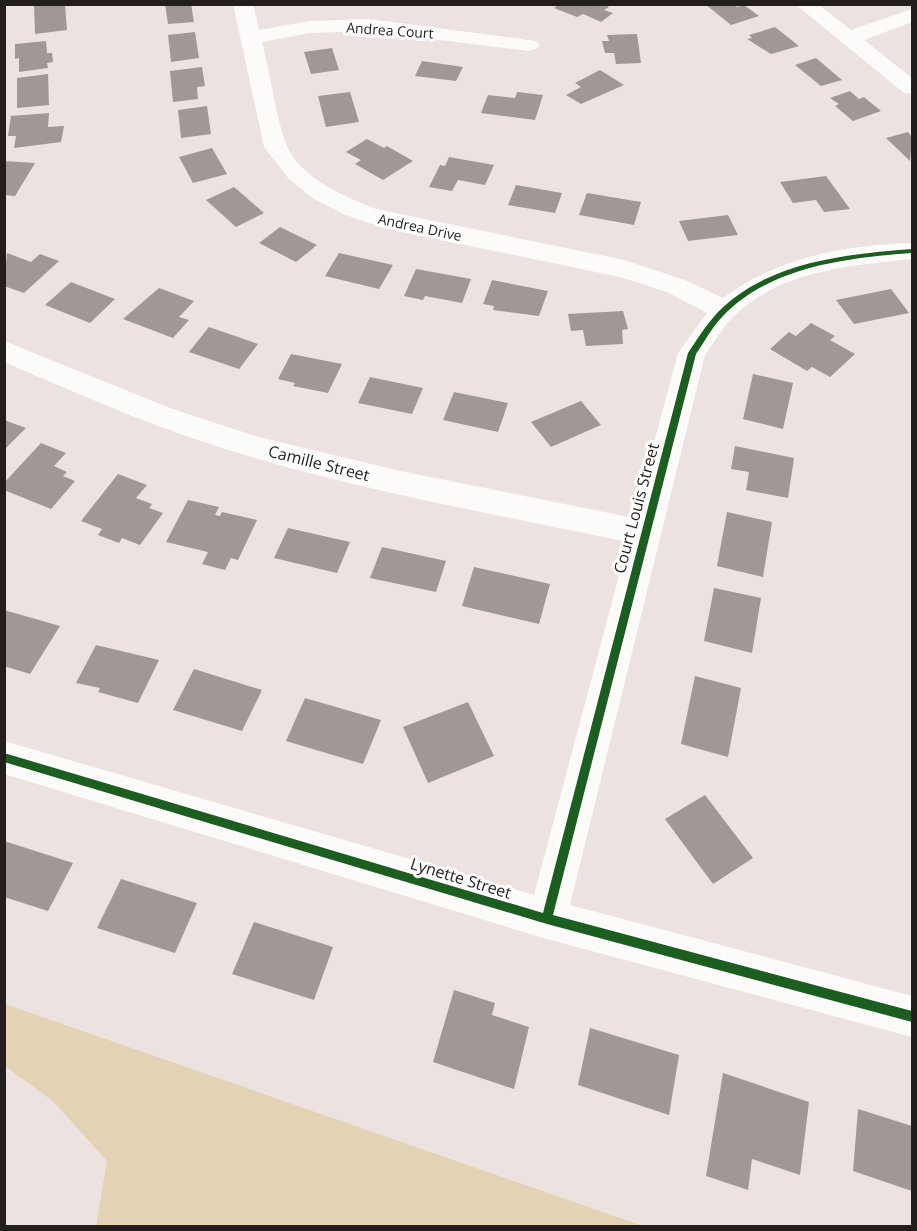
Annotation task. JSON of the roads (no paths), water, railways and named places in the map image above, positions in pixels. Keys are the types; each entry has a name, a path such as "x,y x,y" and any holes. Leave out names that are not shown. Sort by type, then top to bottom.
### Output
{"street":[{"name":"Andrea Drive","path":"243,4 276,147 287,166 315,190 354,210 384,220 624,269 676,286 724,310"},
{"path":"805,4 912,88"},
{"path":"849,38 912,15"},
{"name":"Andrea Court","path":"251,38 310,27 369,25 529,45"},
{"name":"Court Louis Street","path":"547,919 692,353 724,310 771,278 814,262 845,255 912,251"},
{"name":"Camille Street","path":"4,351 146,411 253,446 355,472 645,534"},
{"name":"Lynette Street","path":"4,756 547,919 912,1017"}]}
